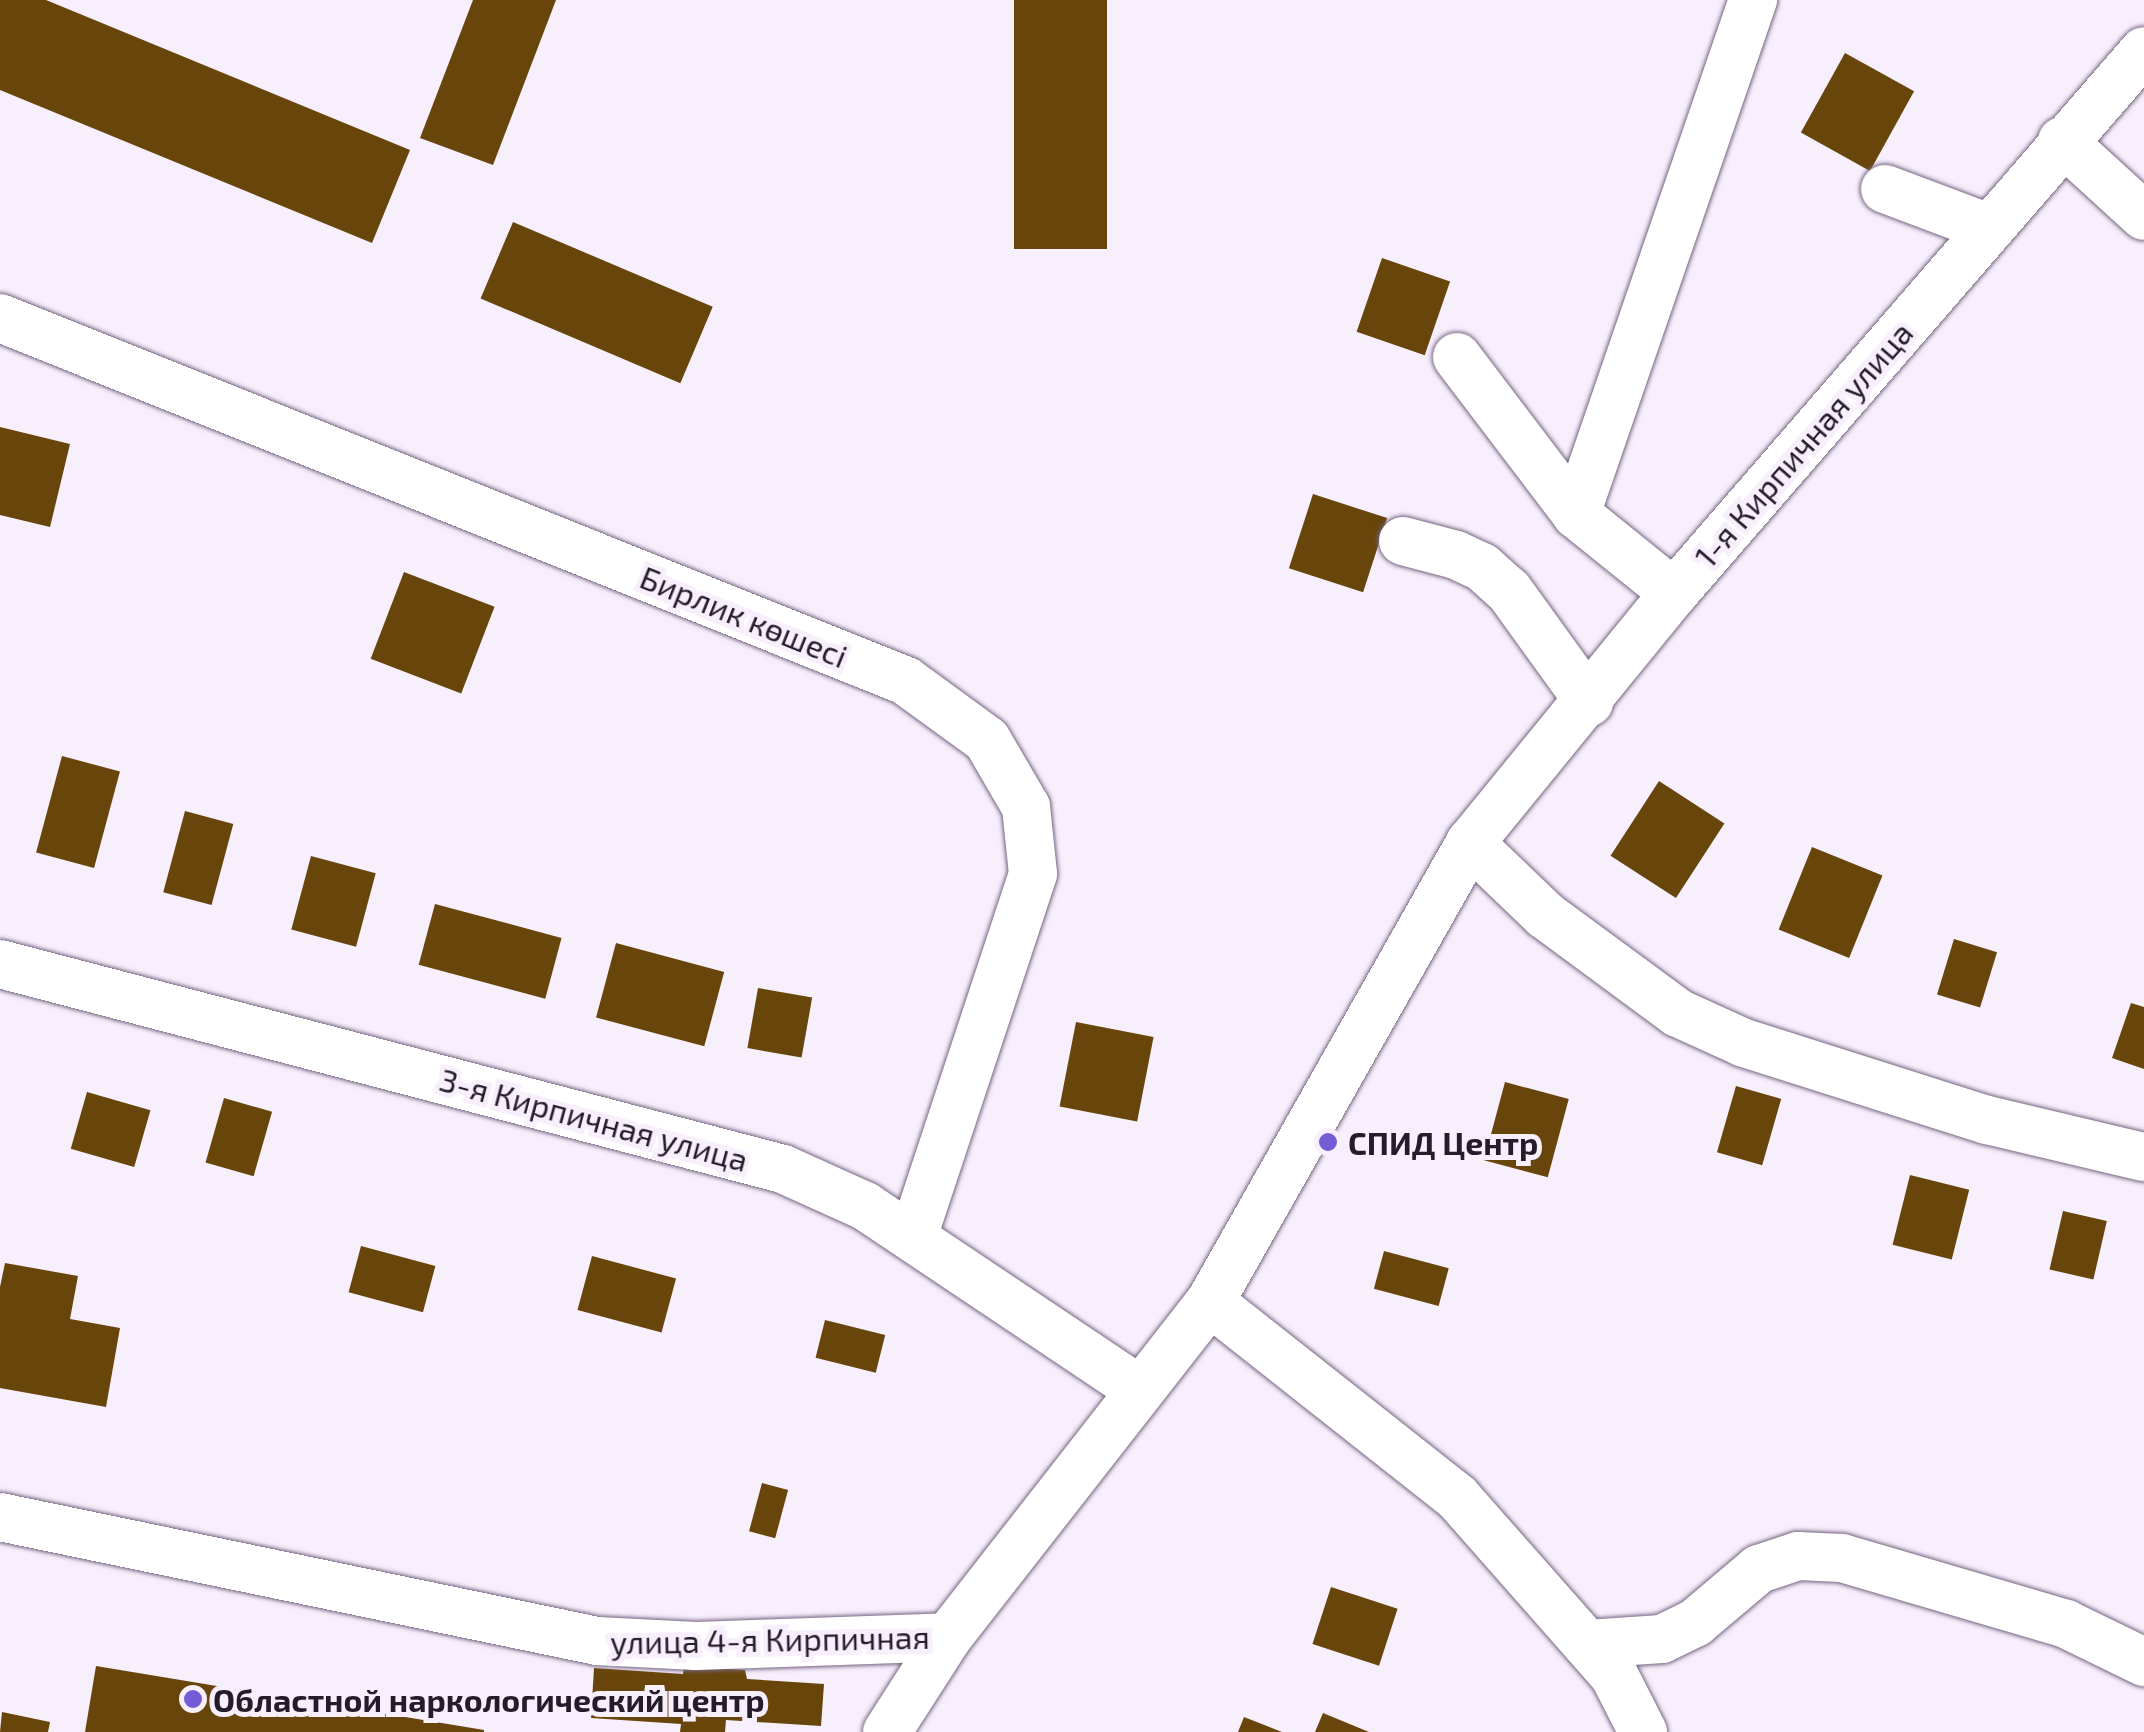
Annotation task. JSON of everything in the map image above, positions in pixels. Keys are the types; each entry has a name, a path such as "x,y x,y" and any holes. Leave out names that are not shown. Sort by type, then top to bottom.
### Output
{"street":[{"path":"1576,514 1754,0"},
{"name":"1-я Кирпичная улица","path":"1210,1302 1470,844 1674,593 2144,51"},
{"path":"2062,141 2144,216"},
{"path":"1884,189 1990,228"},
{"name":"Бирлик көшесі","path":"0,318 906,681 986,740 1026,807 1033,874 913,1237"},
{"path":"1456,357 1576,514 1674,593"},
{"path":"1404,541 1456,555 1482,567 1508,591 1589,702"},
{"path":"1470,844 1545,915 1678,1013 1744,1043 1987,1120 2144,1157"},
{"name":"3-я Кирпичная улица","path":"0,964 783,1168 865,1206 1138,1389"},
{"path":"1210,1302 1456,1497 1614,1674 1642,1732"},
{"name":"улица 4-я Кирпичная","path":"0,1517 597,1642 696,1646 948,1638 1138,1389 1210,1302"},
{"path":"1587,1644 1662,1640 1695,1624 1759,1569 1798,1556 1842,1558 2066,1624 2144,1662"},
{"path":"887,1732 948,1638"}],"building":[{"path":"0,0 46,0 410,150 372,243 0,90"},
{"path":"473,0 556,0 493,165 420,138"},
{"path":"1014,0 1107,0 1107,249 1014,249"},
{"path":"1845,53 1914,91 1870,171 1801,133"},
{"path":"513,222 713,307 680,383 481,298"},
{"path":"1382,258 1450,281 1425,355 1357,332"},
{"path":"0,427 70,444 50,527 0,515"},
{"path":"1313,494 1387,518 1363,592 1289,568"},
{"path":"404,572 495,607 461,694 371,659"},
{"path":"62,756 120,772 94,868 36,853"},
{"path":"1659,781 1724,823 1676,898 1611,856"},
{"path":"185,811 233,824 212,905 163,892"},
{"path":"1812,847 1882,875 1849,958 1779,930"},
{"path":"311,856 376,873 356,947 291,929"},
{"path":"435,904 562,938 545,999 419,965"},
{"path":"1954,939 1997,952 1980,1008 1937,994"},
{"path":"616,943 724,972 704,1046 596,1017"},
{"path":"758,988 812,998 802,1058 747,1048"},
{"path":"2131,1003 2144,1007 2144,1069 2112,1058"},
{"path":"1076,1022 1154,1037 1137,1121 1060,1106"},
{"path":"1505,1082 1569,1099 1548,1177 1484,1160"},
{"path":"1736,1086 1781,1099 1762,1165 1717,1152"},
{"path":"87,1092 150,1110 134,1167 71,1149"},
{"path":"224,1098 272,1112 254,1176 206,1162"},
{"path":"1910,1175 1969,1190 1952,1260 1893,1245"},
{"path":"2063,1211 2107,1221 2093,1280 2050,1269"},
{"path":"361,1246 435,1266 423,1312 349,1292"},
{"path":"1384,1251 1449,1268 1439,1306 1374,1289"},
{"path":"592,1256 676,1279 662,1333 578,1310"},
{"path":"5,1263 78,1276 70,1319 120,1328 106,1407 0,1388 0,1287"},
{"path":"825,1320 885,1335 876,1373 816,1358"},
{"path":"762,1483 788,1490 775,1538 749,1531"},
{"path":"1331,1587 1398,1609 1379,1666 1312,1644"},
{"name":"Областной наркологический центр","path":"96,1666 484,1730 484,1732 85,1732"},
{"path":"684,1666 745,1670 747,1679 824,1684 821,1726 726,1720 725,1732 680,1732 681,1724 591,1718 594,1668 683,1674"},
{"path":"2,1712 50,1722 48,1732 0,1732"},
{"path":"1323,1713 1369,1732 1315,1732"},
{"path":"1244,1717 1282,1732 1238,1732"}],"place":[{"name":"СПИД Центр","path":"1328,1142"},
{"name":"Областной наркологический центр","path":"193,1699"}]}
